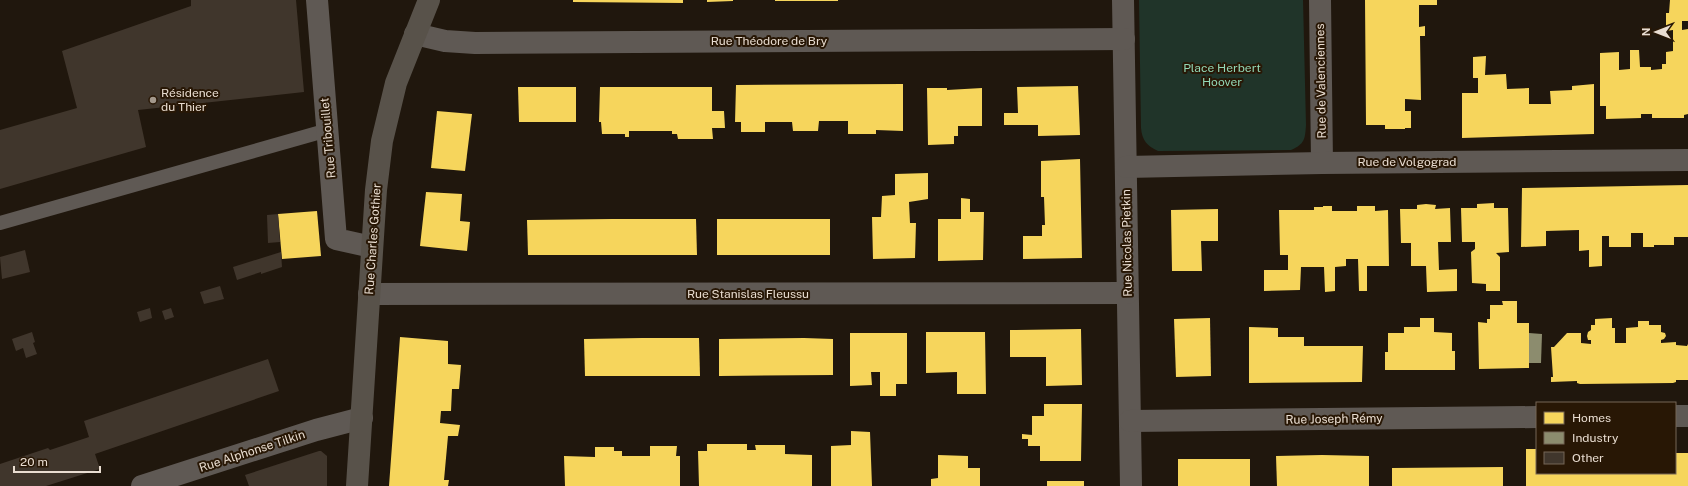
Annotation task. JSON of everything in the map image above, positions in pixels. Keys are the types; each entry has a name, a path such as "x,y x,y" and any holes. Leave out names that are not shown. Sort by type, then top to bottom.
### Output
{"street":[{"name":"Rue Tribouillet","path":"317,0 336,239 372,247"},
{"name":"Rue Charles Gothier","path":"357,486 376,190 382,141 396,83 414,34 429,0"},
{"name":"Rue Nicolas Pietkin","path":"1123,0 1131,486"},
{"name":"Rue de Valenciennes","path":"1320,0 1322,163"},
{"name":"Rue Théodore de Bry","path":"414,34 445,40 475,43 1124,39"},
{"name":"Rue de Volgograd","path":"1126,167 1322,163 1688,160"},
{"name":"Rue Stanislas Fleussu","path":"369,294 1127,293"},
{"path":"1676,416 1688,416"},
{"name":"Rue Joseph Rémy","path":"1130,421 1536,417"},
{"name":"Rue Alphonse Tilkin","path":"142,486 316,430 362,418"}],"lane":[{"path":"0,223 328,130"}],"green space":[{"name":"Place Herbert Hoover","path":"1139,0 1303,0 1306,125 1305,137 1302,143 1291,150 1158,151 1148,145 1144,139 1141,128"}],"building: Homes":[{"path":"573,0 683,0 683,3 573,2"},
{"path":"707,0 733,0 733,1 707,2"},
{"path":"838,0 838,1 775,1"},
{"path":"1365,0 1437,0 1437,5 1419,5 1419,27 1425,26 1425,36 1420,36 1421,100 1405,99 1405,111 1411,111 1411,128 1385,129 1385,125 1366,125"},
{"path":"1670,0 1688,0 1688,21 1682,21 1682,30 1688,29 1688,114 1684,115 1684,118 1652,118 1652,114 1641,114 1641,118 1606,119 1606,106 1600,106 1600,53 1619,52 1619,70 1630,69 1630,50 1639,50 1640,67 1651,67 1651,70 1662,69 1662,64 1666,64 1666,52 1673,51 1673,30 1666,31 1666,13 1669,13"},
{"path":"1486,56 1485,75 1506,74 1507,89 1529,88 1529,104 1551,104 1550,91 1572,90 1572,86 1594,84 1594,134 1462,138 1462,93 1478,93 1478,78 1473,78 1473,57"},
{"path":"903,84 903,131 876,130 876,134 848,134 848,121 819,121 818,131 793,131 792,122 765,122 765,132 741,132 741,122 735,122 736,85"},
{"path":"1078,86 1080,135 1038,136 1038,125 1004,125 1004,113 1018,113 1017,87"},
{"path":"518,87 576,87 576,122 519,122"},
{"path":"600,87 712,87 712,111 724,111 725,128 712,128 713,139 678,139 677,134 672,134 672,131 629,131 629,137 625,137 625,134 602,134 601,122 599,122"},
{"path":"927,88 947,88 947,90 982,88 982,126 958,126 958,136 954,136 954,144 928,145"},
{"path":"437,111 472,114 465,171 431,168"},
{"path":"1080,159 1082,258 1023,259 1023,236 1042,236 1042,225 1045,225 1044,197 1041,197 1041,161"},
{"path":"928,173 928,199 909,202 910,223 916,223 915,258 873,259 872,217 881,217 882,196 895,195 895,174"},
{"path":"1688,185 1688,237 1674,237 1674,245 1654,245 1654,247 1643,247 1643,233 1631,233 1631,247 1609,247 1609,236 1602,236 1602,266 1589,267 1589,250 1579,251 1579,230 1546,231 1546,246 1521,247 1522,188"},
{"path":"426,192 462,194 460,221 470,222 467,251 420,246"},
{"path":"961,198 970,199 970,212 984,212 983,260 938,261 938,219 961,219"},
{"path":"1494,203 1494,208 1508,208 1509,252 1496,253 1500,257 1500,291 1486,291 1486,284 1472,283 1471,252 1475,249 1475,242 1462,242 1461,208 1477,208 1477,204"},
{"path":"1417,205 1436,205 1435,209 1450,208 1451,242 1438,242 1439,270 1457,269 1457,291 1427,292 1426,266 1411,266 1411,243 1401,243 1400,209 1417,209"},
{"path":"1332,206 1332,211 1357,211 1357,206 1375,206 1375,211 1388,210 1389,266 1367,266 1367,291 1359,291 1358,259 1346,259 1346,266 1335,267 1335,291 1325,292 1324,267 1301,267 1300,290 1264,291 1264,270 1288,270 1288,255 1280,255 1279,210 1314,210 1314,207"},
{"path":"1218,209 1218,241 1201,241 1202,271 1172,271 1171,210"},
{"path":"317,211 321,256 282,259 278,214"},
{"path":"696,219 697,255 528,255 527,220"},
{"path":"717,219 830,219 830,255 717,255"},
{"path":"1502,301 1517,301 1517,323 1529,323 1529,368 1479,369 1478,322 1487,323 1487,319 1490,319 1490,305 1503,305"},
{"path":"1210,318 1211,376 1176,377 1174,319"},
{"path":"1420,318 1434,318 1434,332 1452,333 1452,351 1455,351 1455,370 1385,370 1385,352 1388,352 1388,333 1404,333 1404,327 1420,327"},
{"path":"1612,318 1612,328 1615,328 1615,343 1626,343 1626,328 1638,327 1638,321 1649,321 1649,325 1661,325 1661,332 1665,333 1666,336 1661,340 1661,343 1676,342 1676,345 1687,346 1688,344 1688,380 1676,380 1676,382 1673,383 1580,384 1577,383 1577,381 1551,382 1551,377 1553,377 1551,347 1554,347 1567,333 1581,333 1581,343 1591,344 1591,340 1588,340 1587,336 1588,332 1591,330 1591,325 1595,325 1595,319"},
{"path":"1249,327 1278,328 1278,337 1304,337 1304,346 1363,346 1362,382 1249,383"},
{"path":"1081,329 1082,385 1046,386 1046,357 1010,357 1010,330"},
{"path":"926,332 985,332 986,394 957,394 957,372 926,373"},
{"path":"850,333 907,333 907,384 896,384 896,396 880,396 880,372 871,372 872,385 850,386"},
{"path":"400,337 448,341 448,364 461,365 459,389 452,389 451,411 441,411 440,423 460,425 458,436 448,436 444,480 449,480 448,486 389,486"},
{"path":"699,338 700,376 585,376 584,339"},
{"path":"719,339 833,339 833,375 719,376"},
{"path":"1044,404 1082,404 1081,461 1040,461 1040,446 1028,446 1028,439 1022,439 1022,434 1032,435 1032,416 1044,416"},
{"path":"851,431 870,432 872,486 831,486 831,446 851,445"},
{"path":"707,444 747,444 747,450 756,450 755,445 785,445 785,454 812,455 812,486 699,486 698,451 707,451"},
{"path":"650,446 677,446 676,456 680,456 680,486 565,486 564,456 595,457 595,447 614,447 614,451 622,451 622,456 650,456"},
{"path":"1526,449 1536,449 1536,474 1676,474 1676,453 1688,453 1688,486 1526,486"},
{"path":"938,455 968,456 968,468 980,468 980,486 931,486 931,479 938,478"},
{"path":"1276,456 1369,456 1369,486 1277,486"},
{"path":"1178,459 1250,459 1250,486 1178,486"},
{"path":"1503,467 1503,486 1392,486 1392,468"},
{"path":"1047,481 1084,481 1084,486 1047,486"}],"building: Industry":[{"path":"1529,333 1542,334 1541,363 1529,363"}],"building: Other":[{"name":"Résidence du Thier","path":"191,0 296,0 304,92 138,110 146,147 0,189 0,130 77,108 62,51 191,6"},
{"path":"278,214 280,242 268,243 267,215"},
{"path":"25,250 30,272 2,279 0,257"},
{"path":"281,252 282,267 237,280 233,267"},
{"path":"220,286 224,299 204,304 200,292"},
{"path":"150,308 152,318 140,322 137,312"},
{"path":"171,308 174,317 165,320 162,311"},
{"path":"32,332 35,342 33,343 37,354 26,358 23,348 16,351 12,339"},
{"path":"268,359 279,391 95,454 100,469 46,486 0,486 0,464 48,448 50,450 89,437 84,421"},
{"path":"319,451 327,456 327,486 249,486 245,475"}],"place":[{"name":"Résidence du Thier","path":"153,100"}]}
